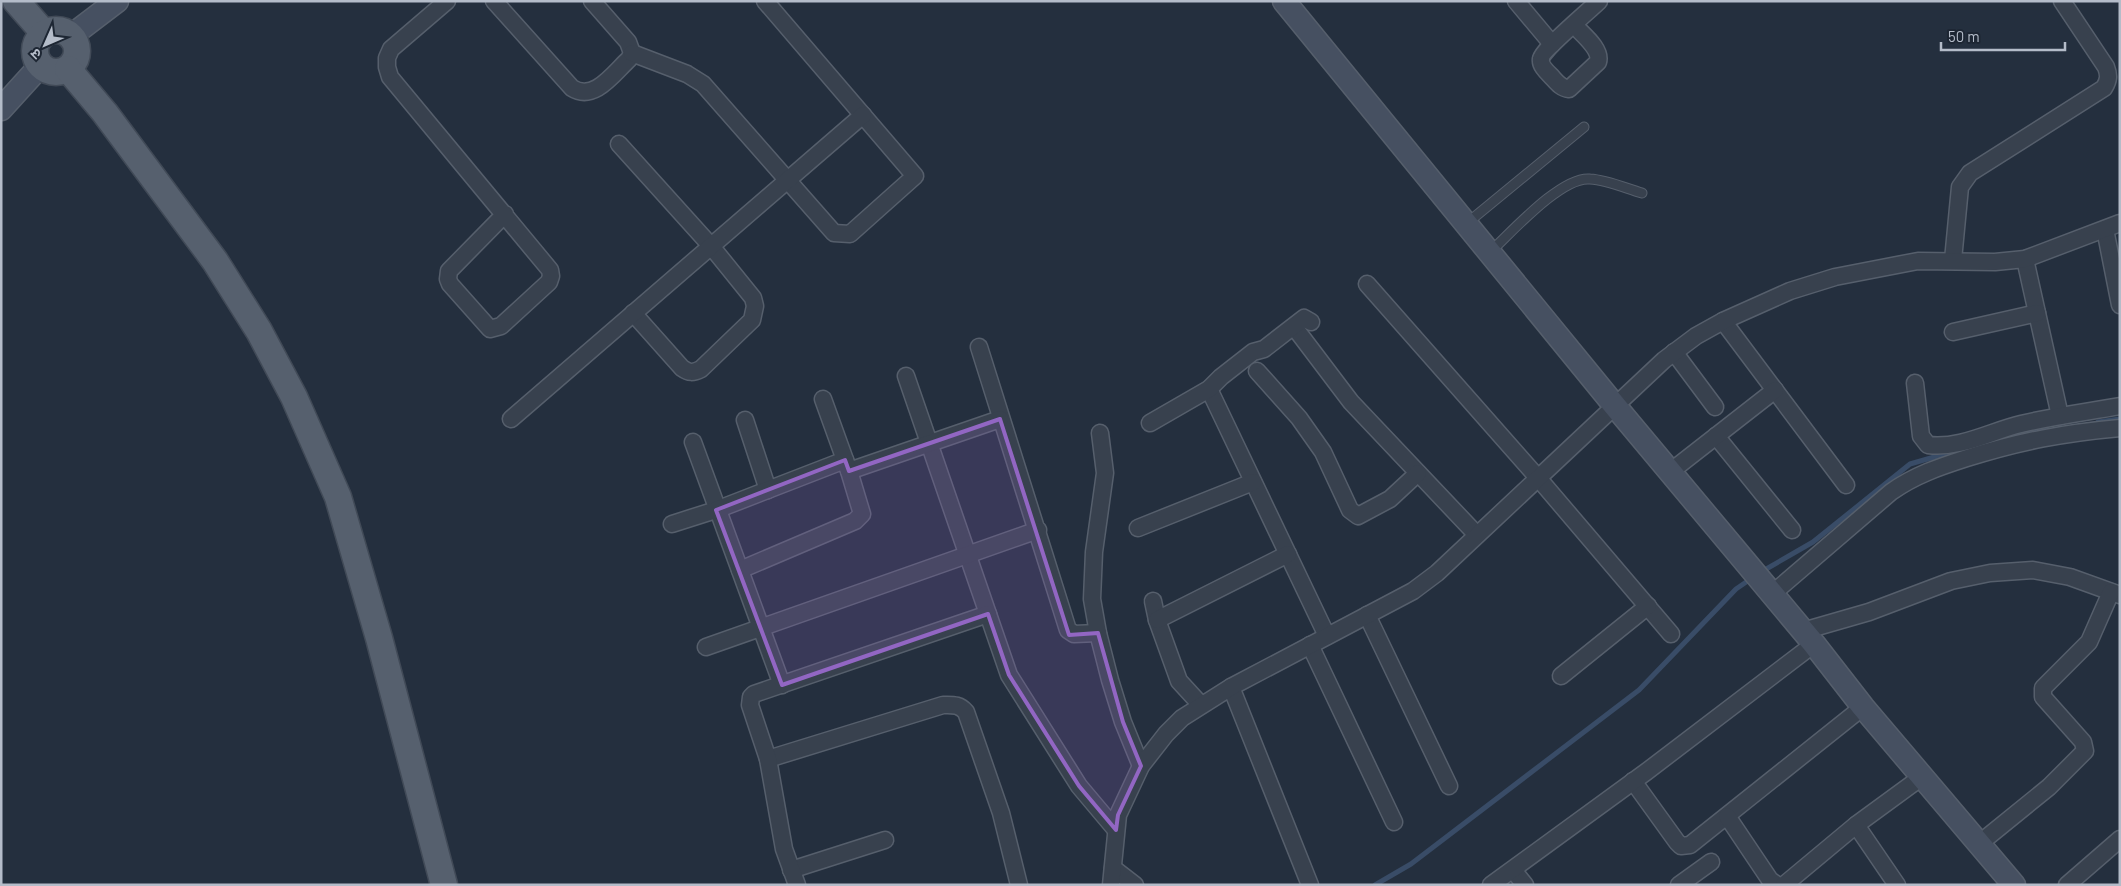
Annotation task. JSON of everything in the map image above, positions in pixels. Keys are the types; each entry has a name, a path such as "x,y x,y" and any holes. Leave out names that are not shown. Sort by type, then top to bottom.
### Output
{"main road":[{"path":"16,1 44,33"},
{"path":"58,30 71,36 77,49 73,64 68,69 54,72 41,66 35,52 39,38 44,33 58,30"},
{"path":"68,69 105,114 215,261 259,330 294,397 338,497 382,647 444,885"}],"street":[{"path":"71,36 117,1"},
{"path":"447,1 391,49 386,67 390,77 428,125 504,214 550,270 549,282 501,326 490,328 450,284 448,275 449,271 504,214"},
{"path":"494,1 572,88 580,93 596,90 629,59 632,53 628,42 592,1"},
{"path":"632,53 696,78 834,233 850,234 916,176 765,1"},
{"path":"1284,1 1863,707 2014,885"},
{"path":"1516,1 1552,44"},
{"path":"1574,24 1596,50 1599,58 1598,62 1569,89 1559,85 1544,68 1540,61 1541,56 1552,44 1599,1"},
{"path":"1953,260 1960,188 1970,173 2104,88 2108,82 2109,74 2106,67 2062,1"},
{"path":"1,108 41,66"},
{"path":"511,419 863,115"},
{"path":"619,144 711,246 753,298 755,306 752,320 701,369 694,372 688,372 682,368 634,313"},
{"path":"1111,885 1118,815 1141,766 1166,734 1182,718 1231,687 1412,591 1437,573 1674,352 1723,321 1790,291 1835,277 1918,261 1995,262 2025,260 2112,226 2120,305"},
{"path":"2025,260 2060,416"},
{"path":"1367,284 1539,479 1671,634"},
{"path":"1953,332 2037,313"},
{"path":"1150,423 1209,389 1221,376 1253,352 1264,349 1304,318 1311,322"},
{"path":"1723,321 1846,485"},
{"path":"1298,332 1352,402 1477,535"},
{"path":"978,347 1000,419 1038,530 1068,630 1074,634 1098,633"},
{"path":"1674,352 1715,407"},
{"path":"1257,371 1299,418 1323,452 1350,510 1358,516 1390,499 1418,473"},
{"path":"906,376 1009,675 1080,786 1116,830"},
{"path":"1915,383 1921,436 1928,445 1951,444 1982,437 2021,424 2120,406"},
{"path":"1209,389 1328,636"},
{"path":"1670,472 1775,390"},
{"path":"740,570 856,521 862,514 862,509 823,399"},
{"path":"672,524 768,490 847,465 929,444 1000,419"},
{"path":"745,420 768,490"},
{"path":"1761,581 1907,480 1924,471 2029,440 2066,433 2120,428"},
{"path":"1100,433 1105,473 1094,552 1092,599 1098,633 1120,714 1141,766"},
{"path":"1716,436 1792,530"},
{"path":"693,442 716,510 782,685"},
{"path":"1138,528 1254,482"},
{"path":"706,647 1038,530"},
{"path":"1157,620 1288,554"},
{"path":"1491,885 1633,782 1808,638 1869,612 1951,581 1990,573 2033,570 2070,577 2116,594 2089,642 2043,688 2043,697 2083,742 2085,751 2048,787 1980,843"},
{"path":"1153,601 1157,620 1179,680 1201,705"},
{"path":"1560,676 1648,606"},
{"path":"884,840 794,877 784,849 768,760 750,700 754,694 988,614"},
{"path":"1367,615 1448,786"},
{"path":"1310,645 1394,822"},
{"path":"1231,687 1310,885"},
{"path":"768,760 943,705 955,704 962,706 966,712 1000,813 1019,885"},
{"path":"1633,782 1681,846 1690,845 1863,707"},
{"path":"1784,885 1856,825 1923,776"},
{"path":"1727,816 1770,880 1777,885"},
{"path":"1856,825 1897,885"},
{"path":"2067,885 2120,839"},
{"path":"1679,885 1711,862"},
{"path":"1113,868 1135,885"},
{"path":"1513,870 1524,885"}],"lane":[{"path":"1466,224 1584,127"},
{"path":"1489,253 1558,189 1574,181 1589,179 1642,193"}],"highlighted area":[{"path":"1000,419 1069,635 1098,633 1123,722 1141,766 1118,815 1116,830 1079,786 1009,675 988,614 782,685 716,510 845,460 849,471"}],"waterway":[{"path":"2098,422 2120,419"},
{"path":"2007,436 2048,430"},
{"path":"1761,572 1813,542 1910,464 1955,451"},
{"path":"1375,885 1411,864 1639,690 1736,589 1752,578"}]}
